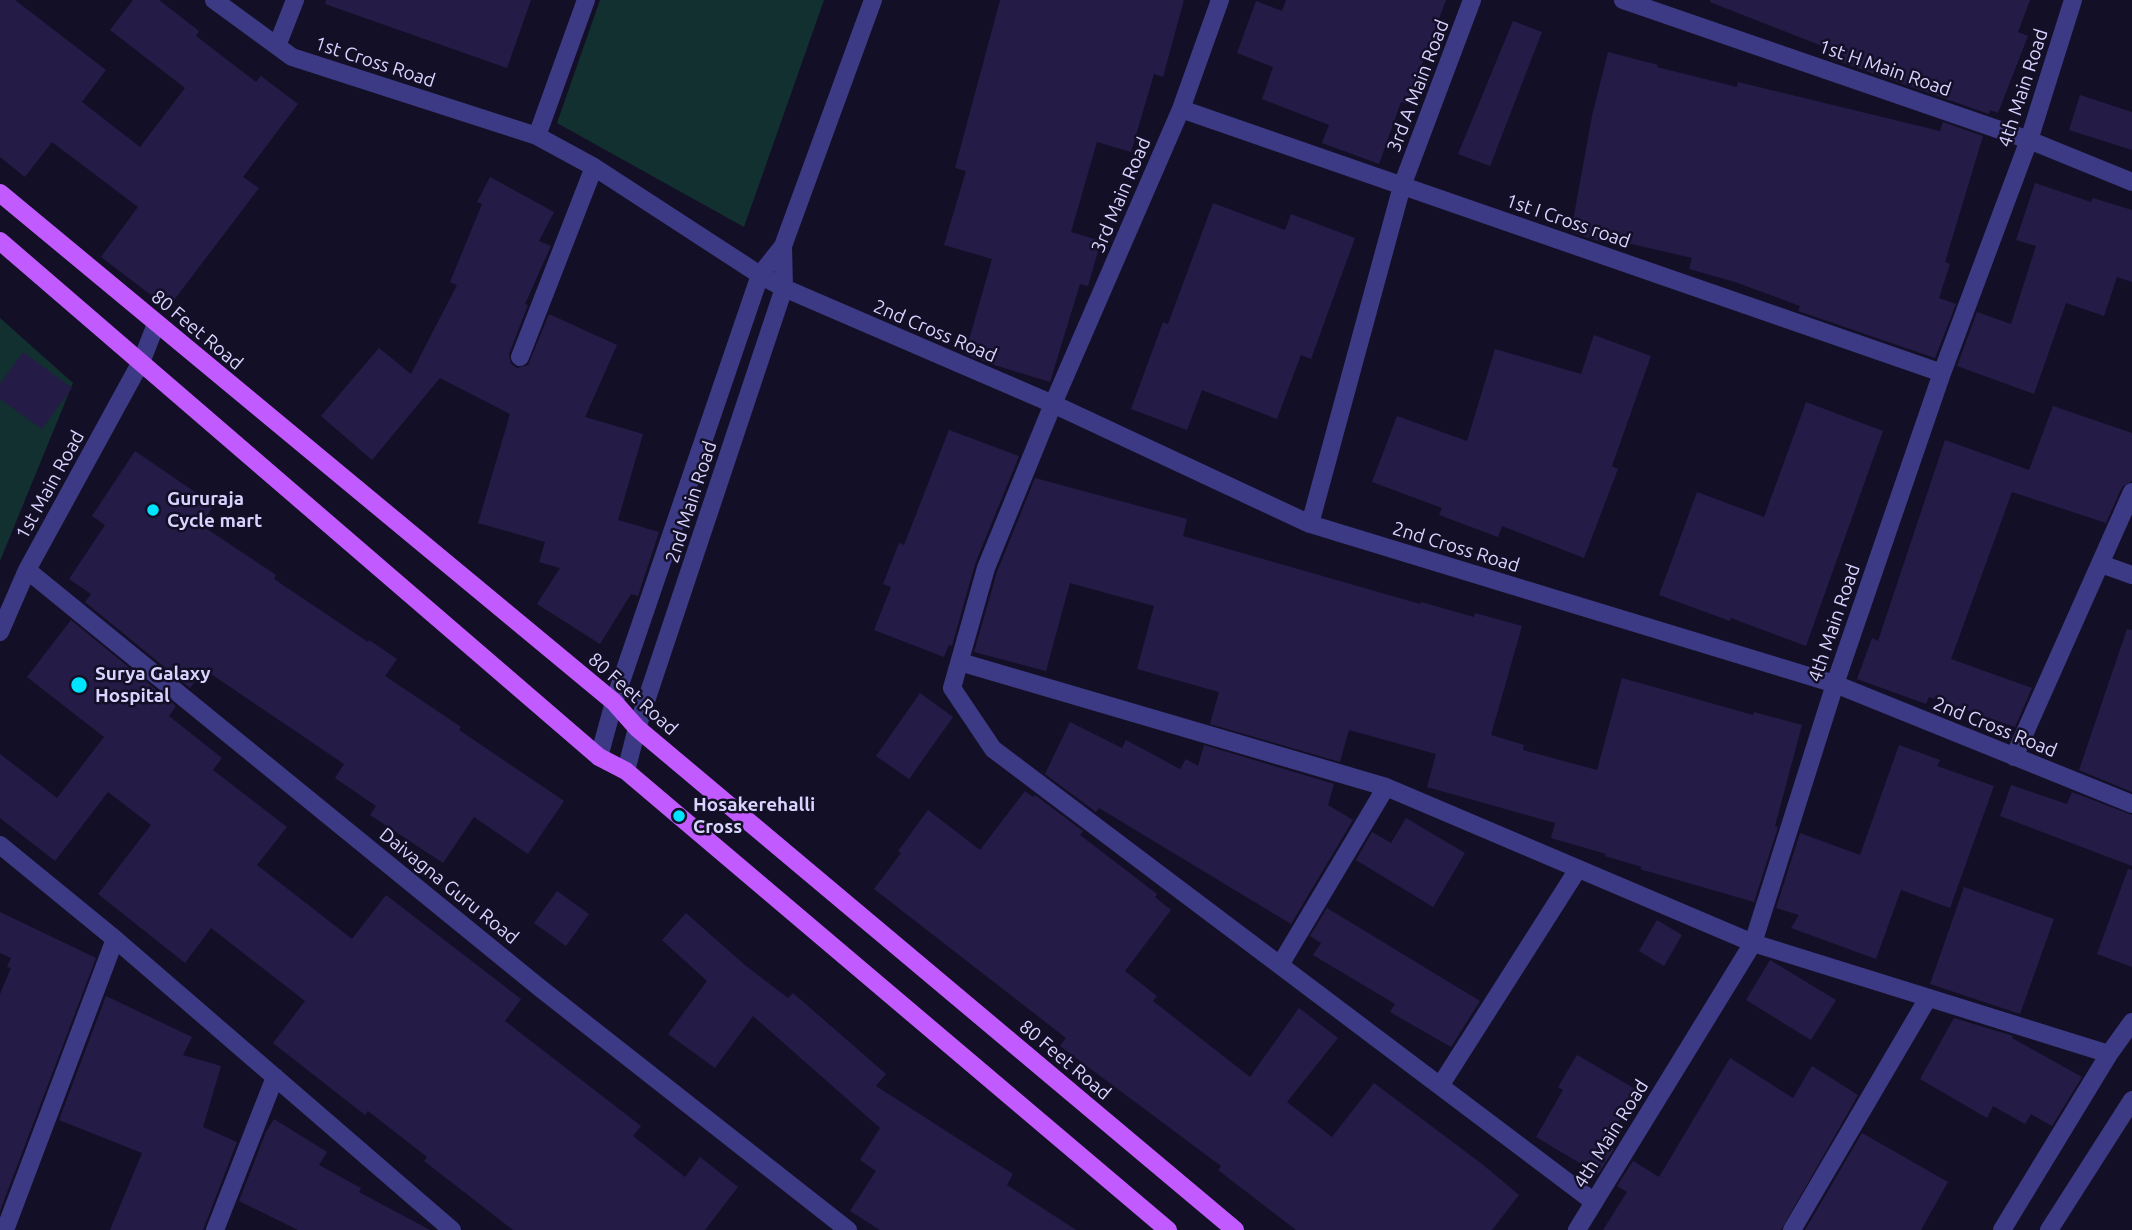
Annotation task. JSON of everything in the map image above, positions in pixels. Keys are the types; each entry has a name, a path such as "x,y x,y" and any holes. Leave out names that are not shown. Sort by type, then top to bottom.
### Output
{"main road":[{"name":"80 Feet Road","path":"0,193 614,702 637,728 1235,1230"},
{"path":"0,240 599,757 626,771 1168,1230"}],"street":[{"name":"1st Cross Road","path":"214,0 292,57 537,136 594,167"},
{"path":"277,46 295,0"},
{"path":"537,136 586,0"},
{"name":"2nd Main Road","path":"599,757 614,702 761,275 783,246 873,0"},
{"name":"3rd Main Road","path":"1220,0 1181,109 1053,404 986,568 952,688 993,750 1280,965"},
{"name":"3rd A Main Road","path":"1310,524 1402,186 1472,0"},
{"name":"1st H Main Road","path":"1623,0 2029,140 2132,182"},
{"name":"4th Main Road","path":"1577,1230 1753,943 1835,684 1942,373 2029,140 2073,0"},
{"name":"1st I Cross road","path":"1181,109 1942,373"},
{"path":"520,357 594,167"},
{"name":"2nd Cross Road","path":"594,167 784,288 1053,404 1310,524 1835,684 2132,804"},
{"name":"2nd Main Road","path":"626,771 637,728 784,288 783,246"},
{"name":"1st Main Road","path":"0,632 27,570 142,360 156,324"},
{"path":"2014,757 2132,492"},
{"path":"2101,564 2132,575"},
{"name":"Daivagna Guru Road","path":"27,570 530,979 848,1230"},
{"path":"960,662 1386,787 1753,943 2109,1054"},
{"path":"1386,787 1280,965 1594,1202"},
{"path":"0,845 115,939 452,1230"},
{"path":"1440,1086 1578,869"},
{"path":"5,1230 115,939"},
{"path":"1791,1230 1928,998"},
{"path":"2002,1230 2109,1054 2132,1022"},
{"path":"215,1230 275,1077"},
{"path":"2049,1230 2132,1100"}],"green space":[{"path":"600,0 824,0 744,227 557,123"},
{"path":"0,318 73,383 0,561"}],"building":[{"path":"0,0 15,0 106,70 82,102 140,147 185,88 110,30 133,0 159,0 199,31 196,36 256,82 261,76 298,104 243,177 259,188 168,308 101,257 138,207 52,142 25,177 0,157"},
{"path":"326,0 531,0 507,68 325,4"},
{"path":"1000,0 1184,0 1163,77 1154,74 1131,152 1097,142 1071,232 1101,241 1088,286 1080,284 1050,382 965,354 992,259 944,245 966,171 955,168"},
{"path":"1286,0 1446,0 1407,104 1401,102 1379,164 1322,143 1329,125 1262,99 1273,67 1237,53 1256,1 1282,11"},
{"path":"1710,0 2030,0 2018,32 2028,36 1998,113 1990,110 1989,114 1829,58 1832,50"},
{"path":"1513,21 1542,32 1490,166 1458,154"},
{"path":"1608,52 1737,87 1738,82 1940,131 1943,122 1983,136 1945,262 1950,264 1939,298 1956,304 1935,358 1798,311 1800,306 1735,282 1689,269 1692,258 1623,242 1623,246 1595,240 1571,232 1592,116"},
{"path":"2080,95 2132,112 2132,150 2069,130"},
{"path":"490,177 554,212 539,241 551,246 525,304 528,305 509,354 511,364 517,368 528,365 549,314 617,345 585,417 643,434 618,520 659,532 638,596 631,594 600,644 537,604 560,568 539,562 545,542 478,523 510,414 440,378 372,460 321,416 379,348 411,374 457,285 450,282 482,204 477,202"},
{"path":"2035,183 2091,202 2093,198 2132,210 2132,282 2117,277 2104,316 2066,303 2034,394 1957,366 1977,312 2011,324 2036,246 2016,240"},
{"path":"1213,203 1285,230 1291,214 1355,238 1311,359 1301,355 1277,419 1202,390 1187,430 1131,409 1163,322 1168,324"},
{"path":"1594,335 1651,356 1612,466 1618,469 1584,558 1502,526 1498,537 1439,515 1442,508 1372,482 1397,416 1467,441 1495,349 1581,374"},
{"path":"23,352 72,388 42,429 0,399 0,384"},
{"path":"1806,402 1883,431 1806,646 1659,595 1697,492 1764,517"},
{"path":"2053,406 2132,433 2132,481 2122,487 2106,523 2012,492 1951,659 2032,688 2015,727 1929,697 1926,704 1857,679 1872,638 1878,641 1945,440 2029,470"},
{"path":"949,430 1019,456 975,564 952,646 949,645 944,657 874,630 891,587 883,584 899,543 904,545"},
{"path":"135,451 214,505 201,525 276,575 274,579 397,659 385,676 564,801 528,854 474,817 443,863 370,815 376,806 335,778 344,764 211,674 208,679 201,674 190,688 85,602 91,594 69,579 105,525 92,516"},
{"path":"1035,478 1187,519 1183,536 1420,604 1421,602 1474,617 1475,613 1522,626 1491,735 1524,745 1523,750 1597,770 1622,678 1753,715 1754,712 1802,725 1775,826 1778,827 1754,902 1640,869 1642,867 1605,856 1606,854 1551,838 1555,823 1427,787 1436,754 1349,730 1340,762 1210,724 1219,692 1137,669 1154,606 1070,583 1046,671 974,652 997,572"},
{"path":"71,620 176,706 169,716 222,758 213,770 287,827 257,865 352,939 386,895 521,999 505,1021 641,1126 633,1136 685,1177 700,1157 738,1187 705,1230 513,1230 424,1161 427,1157 368,1111 365,1115 273,1043 305,1001 211,928 185,963 98,894 151,825 108,792 55,861 0,818 0,754 57,798 104,737 27,677"},
{"path":"2127,629 2132,630 2132,792 2079,770"},
{"path":"920,693 953,717 909,779 876,756"},
{"path":"1070,722 1122,748 1126,740 1180,769 1186,759 1198,766 1204,745 1334,784 1328,805 1353,820 1291,924 1099,808 1096,812 1045,774"},
{"path":"1899,745 1940,760 1937,766 1994,786 1950,908 1901,890 1876,959 1791,928 1799,915 1776,908 1800,833 1860,855"},
{"path":"2011,785 2067,804 2072,792 2132,815 2132,866 2000,816"},
{"path":"1025,791 1033,797 1035,795 1083,831 1080,835 1157,894 1155,897 1171,910 1125,971 1157,996 1153,1001 1250,1077 1299,1008 1338,1038 1287,1102 1332,1137 1374,1083 1519,1195 1492,1230 1296,1230 1218,1170 1221,1166 1060,1046 1066,1038 874,889 928,810 980,850"},
{"path":"1406,818 1465,853 1433,907 1356,860 1372,832 1391,843"},
{"path":"2128,869 2132,870 2132,967 2097,954"},
{"path":"1964,887 2054,919 2020,1014 1930,984"},
{"path":"557,891 589,914 566,946 534,923"},
{"path":"1327,908 1480,1001 1451,1047 1390,1012 1395,1004 1313,955 1321,943 1310,936"},
{"path":"0,912 96,958 0,1211 0,994 11,968 7,967 11,958 0,953"},
{"path":"686,913 746,966 788,998 793,993 886,1074 876,1086 1013,1174 1007,1185 1076,1230 880,1230 850,1211 876,1171 860,1160 880,1128 753,1016 715,1068 668,1034 707,981 662,940"},
{"path":"1657,920 1682,935 1664,966 1639,951"},
{"path":"1770,960 1836,1000 1811,1040 1746,1000"},
{"path":"106,996 192,1037 183,1055 221,1066 203,1127 237,1142 203,1230 110,1230 142,1153 59,1120"},
{"path":"1954,1018 2013,1036 2012,1038 2082,1077 2052,1126 2031,1114 2025,1124 1993,1106 1987,1118 1920,1079"},
{"path":"1577,1055 1637,1090 1606,1144 1614,1149 1598,1174 1536,1137 1563,1090 1558,1087"},
{"path":"1730,1058 1793,1098 1812,1066 1858,1095 1781,1230 1603,1230 1627,1192 1617,1186 1633,1161 1659,1177"},
{"path":"274,1119 327,1152 319,1165 361,1188 359,1192 430,1230 298,1230 239,1201 266,1132"},
{"path":"1862,1133 1948,1182 1921,1230 1805,1230"}],"place":[{"name":"Gururaja Cycle mart","path":"153,510"},
{"name":"Surya Galaxy Hospital","path":"79,685"},
{"name":"Hosakerehalli Cross","path":"679,816"}]}
